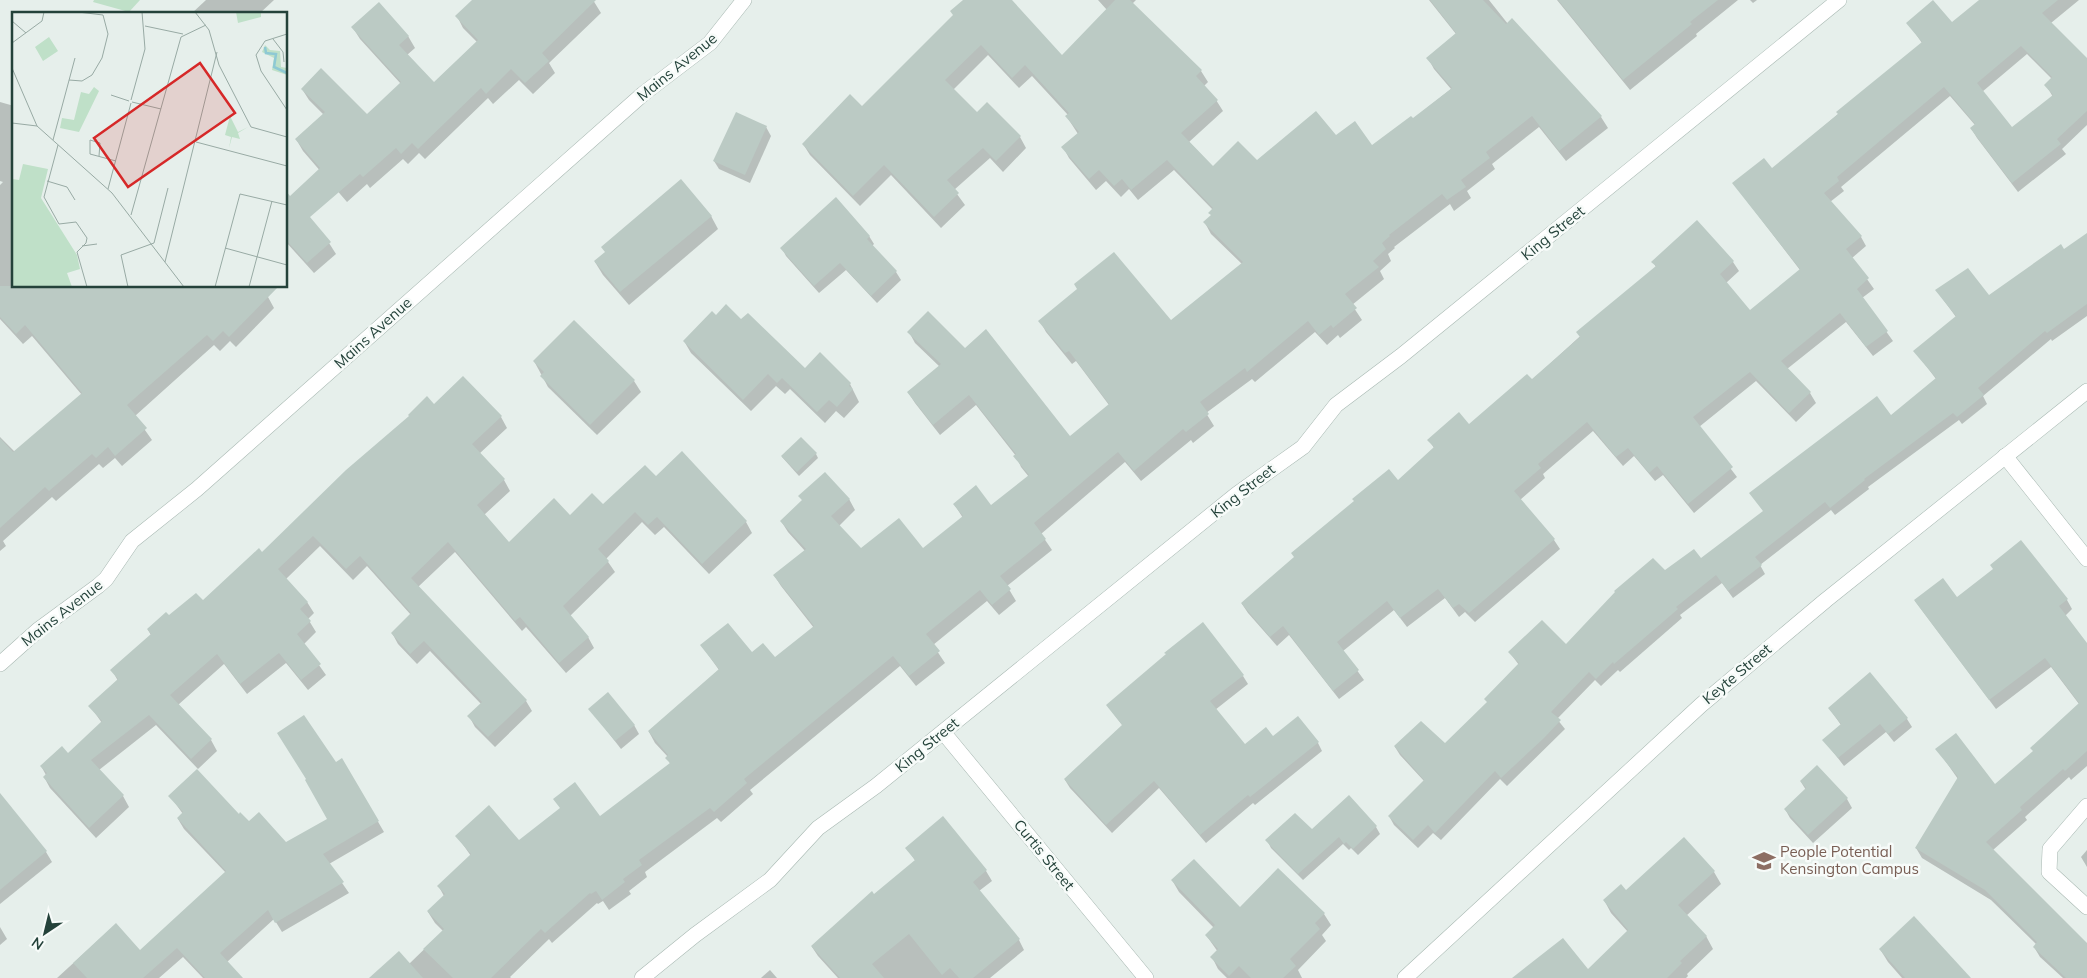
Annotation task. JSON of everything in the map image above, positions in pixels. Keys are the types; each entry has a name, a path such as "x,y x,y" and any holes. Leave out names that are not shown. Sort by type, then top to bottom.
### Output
{"street":[{"name":"Mains Avenue","path":"0,664 38,630 106,579 132,541 204,483 643,94 710,44 744,0"},
{"name":"King Street","path":"642,978 702,930 770,880 818,828 876,786 1237,494 1303,447 1336,405 1347,395 1401,356 1839,0"},
{"name":"Keyte Street","path":"1405,978 1701,705 1826,600 2087,390"},
{"path":"2005,456 2087,559"},
{"name":"Curtis Street","path":"943,732 1146,978"},
{"path":"2087,806 2050,849 2049,872 2087,907"}],"green space":[{"path":"94,0 140,0 129,12 93,2"}],"building":[{"path":"472,0 596,0 542,53 549,61 525,83 511,69 486,94 481,88 418,149 412,143 401,154 396,148 363,177 360,174 310,217 331,242 307,263 288,242 288,194 290,196 320,168 295,139 325,112 301,89 321,68 367,114 401,82 351,27 379,2 409,36 399,45 434,82 478,40 455,16"},
{"path":"963,0 1012,0 1062,55 1115,0 1130,0 1202,70 1196,76 1218,100 1181,133 1213,166 1238,141 1257,160 1316,111 1336,135 1355,121 1372,145 1411,116 1413,118 1452,88 1426,58 1456,33 1430,0 1483,0 1506,24 1512,18 1602,116 1559,151 1532,116 1486,152 1490,158 1461,180 1466,187 1447,200 1442,194 1389,235 1382,243 1386,249 1373,261 1379,267 1345,294 1357,308 1333,328 1331,325 1319,335 1308,321 1247,372 1245,368 1200,402 1209,414 1186,432 1183,429 1134,471 1118,452 1034,523 1046,539 1000,576 1011,589 992,605 980,590 926,634 940,651 909,676 893,656 744,779 747,783 714,812 710,808 639,860 642,865 623,879 625,882 602,900 596,891 590,893 545,933 541,929 491,978 453,978 423,949 444,929 427,911 445,894 437,886 471,854 455,836 489,805 519,840 560,808 553,799 575,782 600,816 670,763 665,758 668,755 648,731 719,669 700,645 728,623 752,652 763,643 775,657 814,626 773,575 806,549 780,521 802,500 798,496 825,472 850,499 831,516 861,548 899,518 923,548 963,516 953,504 976,485 991,505 1029,475 1013,456 1016,454 969,395 933,425 907,392 941,364 907,332 928,311 965,348 986,329 1070,436 1109,404 1069,351 1065,353 1038,321 1077,289 1074,284 1114,252 1171,320 1243,262 1203,222 1211,215 1208,213 1213,208 1167,160 1131,190 1122,179 1114,186 1099,170 1089,179 1061,147 1079,132 1065,116 1069,113 1025,65 1012,78 981,45 945,80 977,112 987,102 1021,136 996,161 983,148 947,180 959,193 934,217 884,165 853,196 802,144 850,94 862,106 953,15 950,11"},
{"path":"1558,0 1718,0 1690,22 1692,24 1623,80"},
{"path":"1933,0 1952,22 1979,0 2058,0 2042,13 2087,58 2087,111 2057,139 2061,144 2012,183 1970,128 1975,124 1944,87 1837,177 1839,181 1824,193 1862,236 1846,249 1869,278 1857,289 1888,331 1866,347 1840,313 1781,361 1811,392 1789,413 1750,372 1693,417 1733,467 1688,504 1657,466 1649,473 1628,448 1616,457 1587,422 1538,464 1541,468 1514,491 1555,539 1469,613 1459,604 1453,608 1438,589 1400,618 1387,601 1337,642 1359,670 1333,691 1283,626 1270,637 1241,603 1294,557 1291,553 1354,501 1352,499 1389,469 1398,480 1434,447 1427,440 1459,412 1469,424 1527,374 1532,379 1580,337 1576,332 1656,266 1651,262 1697,220 1734,261 1720,274 1750,310 1800,269 1732,183 1764,158 1772,168 1838,114 1836,112 1922,42 1906,23","holes":["2021,46 2052,77 2044,85 2053,95 2012,127 1977,83"]},
{"path":"736,112 767,126 745,175 713,161"},
{"path":"681,179 712,216 620,292 594,261 605,252 601,247"},
{"path":"836,197 870,236 867,239 897,271 871,296 840,263 814,286 780,248"},
{"path":"2087,233 2087,304 2047,333 2045,331 1978,388 1984,395 1957,417 1953,413 1864,479 1830,508 1825,502 1755,557 1762,565 1728,591 1716,575 1676,607 1678,609 1614,664 1613,662 1596,679 1589,672 1551,712 1561,720 1544,738 1501,778 1495,771 1435,833 1428,825 1413,840 1388,816 1424,780 1394,746 1421,721 1445,743 1487,702 1484,699 1519,663 1508,652 1542,620 1566,644 1614,591 1653,558 1665,570 1694,549 1701,558 1763,511 1749,493 1877,396 1891,415 1936,378 1913,351 1956,316 1935,290 1968,268 1989,295 2061,244 2064,249"},
{"path":"0,286 12,286 12,288 277,288 229,337 223,331 213,341 207,335 127,405 147,428 115,456 108,447 96,458 92,454 49,491 45,487 0,528 0,438 13,452 82,393 25,325 16,334 0,317"},
{"path":"726,304 741,319 748,313 805,368 820,352 851,383 849,386 853,389 837,407 829,400 817,412 782,378 777,383 768,374 743,400 683,341 712,311 716,315"},
{"path":"574,320 635,380 590,425 540,376 544,372 533,361"},
{"path":"463,376 502,416 472,444 505,479 477,505 509,542 554,498 570,515 592,493 603,504 645,465 656,476 682,451 747,521 702,564 657,517 648,525 635,512 598,549 609,561 563,606 589,637 559,663 520,617 515,621 448,542 411,578 527,700 488,737 467,716 482,702 424,641 410,654 391,633 411,613 360,556 346,569 313,536 278,569 308,602 300,609 311,621 297,634 321,664 301,680 279,653 240,684 217,654 170,695 212,739 191,759 149,715 91,760 124,795 89,828 43,777 47,773 40,766 62,746 68,753 102,721 88,706 118,679 110,670 151,634 147,629 166,612 169,615 196,593 203,600 259,548 262,552 346,470 409,416 427,396 434,404"},
{"path":"801,437 817,453 797,472 781,456"},
{"path":"2021,540 2068,599 2059,606 2087,643 2087,751 2065,771 2063,769 2020,807 2022,810 1986,842 2087,943 2087,978 2066,978 2033,947 2037,942 1985,890 1915,848 1958,777 1935,749 1956,733 1995,784 2033,751 2030,748 2079,703 2045,658 1989,700 1914,600 1943,578 1957,597 1993,569 1990,565"},
{"path":"1203,622 1244,675 1210,701 1245,744 1266,727 1273,736 1298,716 1319,742 1250,797 1248,795 1200,835 1154,781 1106,825 1064,779 1122,725 1106,705 1166,654 1164,653"},
{"path":"1870,672 1908,718 1888,734 1880,724 1838,758 1822,740 1841,724 1828,708"},
{"path":"608,692 635,725 615,741 588,709"},
{"path":"304,715 336,762 342,758 379,821 323,854 344,882 275,923 268,910 220,953 243,978 205,978 177,948 143,978 87,978 73,963 116,923 140,950 226,871 177,818 183,812 168,796 197,769 239,814 240,812 249,821 259,812 286,842 327,819 306,779 277,733"},
{"path":"1817,765 1848,798 1808,835 1784,809 1806,788 1800,781"},
{"path":"0,793 47,851 0,890"},
{"path":"1349,795 1377,826 1353,849 1346,842 1344,844 1339,837 1298,874 1265,840 1295,813 1312,829"},
{"path":"943,816 987,870 973,882 1020,939 973,978 959,978 950,968 942,975 909,934 872,964 884,978 840,978 811,946 872,891 874,894 915,860 905,848"},
{"path":"1684,837 1715,871 1678,905 1707,936 1680,961 1682,963 1667,978 1512,978 1563,938 1588,969 1628,930 1603,900 1621,884 1626,890"},
{"path":"1194,859 1240,907 1278,868 1325,913 1315,923 1320,929 1290,959 1296,966 1283,978 1251,978 1239,966 1229,976 1210,957 1218,949 1205,935 1215,925 1171,880"},
{"path":"1914,916 1971,978 1905,978 1879,949"},
{"path":"399,951 423,978 369,978"}],"place":[{"name":"People Potential Kensington Campus","path":"1764,861"}]}
